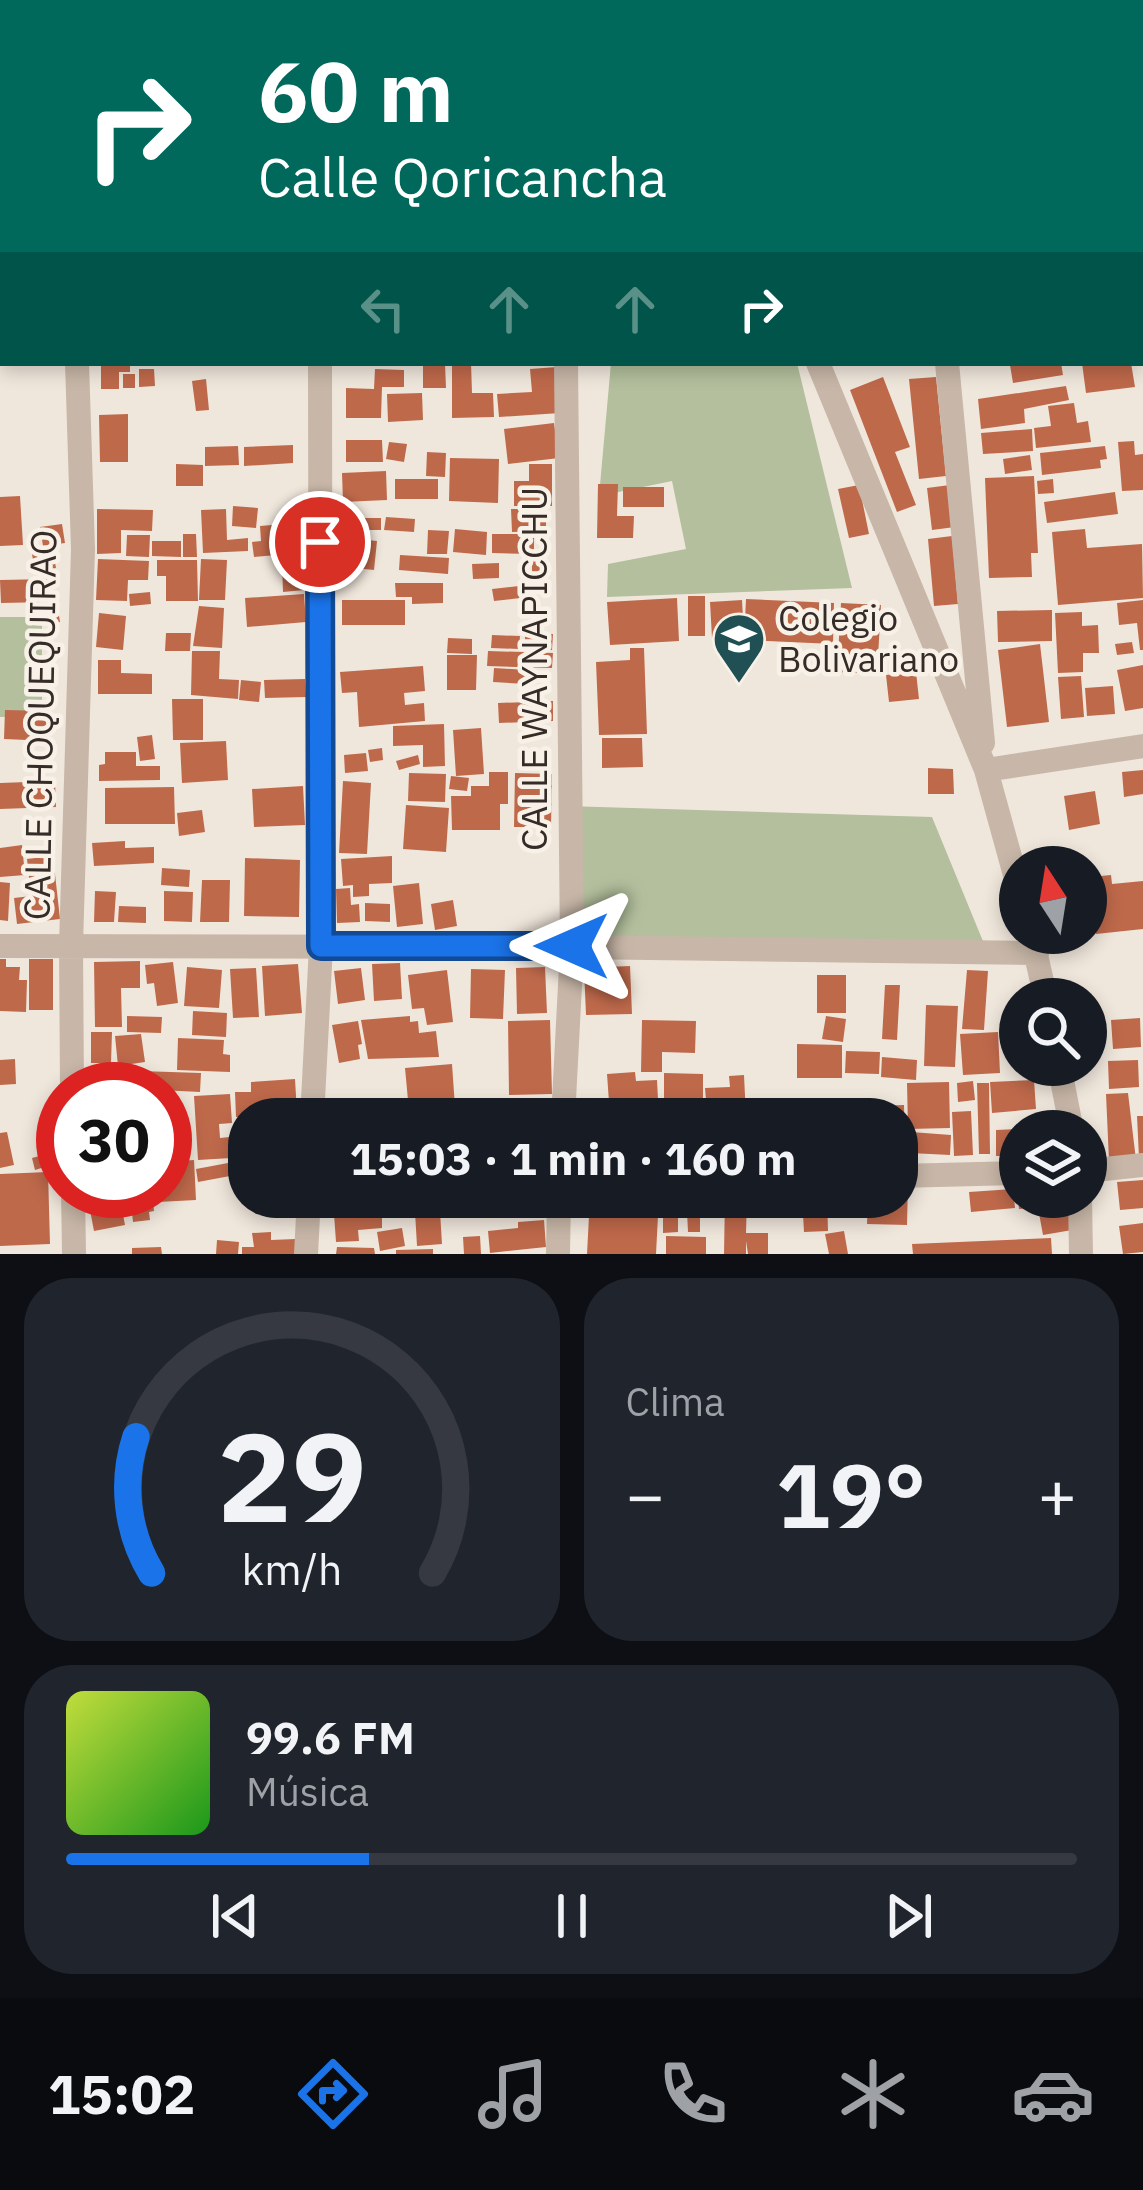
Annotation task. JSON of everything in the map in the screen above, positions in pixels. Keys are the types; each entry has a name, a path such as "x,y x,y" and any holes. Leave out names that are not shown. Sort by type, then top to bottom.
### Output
{"street":[{"name":"CALLE CHOQUEQUIRAO","path":"72,1062 83,549 77,366"},
{"path":"314,1098 321,946 320,366"},
{"name":"CALLE WAYNAPICCHU","path":"563,1098 572,946 566,366"},
{"path":"819,366 986,770 1007,846"},
{"path":"947,366 986,770"},
{"path":"986,770 1143,746"},
{"path":"0,946 999,943"},
{"path":"1107,1169 1143,1166"},
{"path":"918,1175 999,1174"},
{"path":"74,1218 74,1254"},
{"path":"306,1254 308,1218"},
{"path":"558,1254 559,1218"},
{"path":"1081,1218 1082,1254"}],"green space":[{"path":"611,366 798,366 852,588 607,597 608,564 686,549 672,481 599,496"},
{"path":"0,617 42,617 42,716 0,717"},
{"path":"566,806 932,817 987,951 566,946"}],"building":[{"path":"101,366 130,366 130,372 119,372 119,389 101,389"},
{"path":"423,366 445,366 446,388 423,388"},
{"path":"452,366 471,366 472,393 493,393 494,417 452,418"},
{"path":"1010,366 1062,366 1063,375 1013,383"},
{"path":"1082,366 1132,366 1135,387 1086,393"},
{"path":"557,367 560,413 499,417 497,394 532,392 530,369"},
{"path":"139,369 154,369 155,386 139,387"},
{"path":"375,369 404,370 404,387 382,387 381,418 346,418 346,388 374,389"},
{"path":"123,374 135,374 135,388 123,388"},
{"path":"883,377 910,447 895,452 916,505 897,512 850,390"},
{"path":"936,377 946,476 919,479 909,379"},
{"path":"206,379 209,410 196,411 192,381"},
{"path":"1066,386 1069,400 1024,409 1025,423 981,429 978,399"},
{"path":"422,393 423,420 388,422 387,394"},
{"path":"1074,403 1077,423 1088,421 1091,442 1036,448 1034,428 1051,426 1048,406"},
{"path":"128,414 128,462 100,462 99,415"},
{"path":"554,423 559,458 508,464 504,429"},
{"path":"1032,429 1033,451 983,454 981,433"},
{"path":"346,440 382,440 383,462 346,462"},
{"path":"1134,441 1135,455 1143,454 1143,490 1122,491 1118,442"},
{"path":"389,442 407,444 404,462 386,459"},
{"path":"293,445 293,463 244,466 244,447"},
{"path":"238,446 239,465 205,466 205,447"},
{"path":"1105,446 1107,459 1100,460 1101,468 1042,475 1040,453"},
{"path":"427,452 446,453 445,477 426,476"},
{"path":"1030,455 1032,470 1005,474 1003,459"},
{"path":"450,458 499,459 498,503 449,501"},
{"path":"176,464 203,465 203,486 176,486"},
{"path":"529,464 552,464 552,506 514,506 514,481 529,481"},
{"path":"386,471 387,500 343,502 342,473"},
{"path":"1034,476 1038,553 1031,553 1032,577 989,578 985,478"},
{"path":"395,479 438,479 438,499 395,499"},
{"path":"1053,479 1054,493 1038,494 1037,481"},
{"path":"598,484 618,484 617,516 634,516 633,538 597,538"},
{"path":"859,485 869,534 849,538 838,489"},
{"path":"950,485 955,527 932,530 927,488"},
{"path":"623,487 664,487 664,507 623,507"},
{"path":"1115,492 1118,514 1047,523 1044,502"},
{"path":"20,496 23,545 0,546 0,497"},
{"path":"233,506 258,508 256,528 232,526"},
{"path":"97,509 153,510 152,531 121,530 121,553 97,554"},
{"path":"226,509 227,540 248,538 248,551 203,553 201,510"},
{"path":"511,509 546,509 546,531 512,532"},
{"path":"386,517 415,519 414,532 384,530"},
{"path":"363,518 381,518 381,530 364,530"},
{"path":"295,523 298,553 254,557 252,542 261,541 260,526"},
{"path":"62,524 65,543 43,546 40,527"},
{"path":"455,529 487,532 486,555 453,552"},
{"path":"1085,529 1087,548 1142,544 1143,598 1058,605 1052,532"},
{"path":"428,530 449,531 447,554 427,554"},
{"path":"183,534 196,534 197,557 183,557"},
{"path":"492,534 534,534 534,554 492,553"},
{"path":"127,535 150,535 149,557 126,556"},
{"path":"952,536 958,604 934,606 928,539"},
{"path":"348,538 377,541 374,570 345,567"},
{"path":"152,541 181,541 181,557 152,556"},
{"path":"53,551 56,568 35,572 32,554"},
{"path":"400,555 449,558 448,574 399,570"},
{"path":"98,559 149,561 148,580 128,580 127,601 96,600"},
{"path":"201,559 227,560 225,600 199,600"},
{"path":"157,560 197,560 198,601 166,601 166,576 157,576"},
{"path":"532,561 549,562 548,574 532,573"},
{"path":"303,562 304,590 283,592 282,563"},
{"path":"499,563 499,578 473,579 472,564"},
{"path":"49,579 49,602 1,603 0,580"},
{"path":"395,583 443,583 443,603 412,604 412,597 396,597"},
{"path":"519,586 520,598 494,601 492,589"},
{"path":"150,592 151,604 130,606 129,594"},
{"path":"304,594 306,622 247,627 245,598"},
{"path":"688,596 705,596 705,636 688,636"},
{"path":"677,598 679,641 610,645 607,602"},
{"path":"746,599 834,603 833,644 744,640"},
{"path":"342,600 405,600 405,625 342,625"},
{"path":"742,600 744,636 712,638 710,602"},
{"path":"1143,600 1140,650 1137,623 1119,625 1117,603"},
{"path":"57,603 60,622 32,626 29,607"},
{"path":"841,603 881,605 877,674 837,672"},
{"path":"199,606 224,608 222,648 193,646"},
{"path":"1052,610 1052,641 998,642 997,611"},
{"path":"1082,612 1082,626 1098,625 1099,653 1083,653 1083,672 1058,673 1055,613"},
{"path":"99,613 126,616 123,650 96,647"},
{"path":"166,633 191,633 190,651 165,651"},
{"path":"525,633 553,634 552,650 525,649"},
{"path":"492,635 520,636 519,649 491,648"},
{"path":"448,638 472,639 472,654 447,653"},
{"path":"1132,642 1134,653 1117,655 1115,644"},
{"path":"1040,644 1049,722 1007,727 998,650"},
{"path":"630,648 644,648 647,734 599,735 596,662 630,660"},
{"path":"192,651 220,651 219,679 239,680 238,699 191,695"},
{"path":"488,651 553,653 552,668 487,666"},
{"path":"447,655 477,655 476,690 447,690"},
{"path":"98,660 121,660 121,673 152,674 152,694 98,694"},
{"path":"1143,665 1143,708 1125,711 1117,670"},
{"path":"423,666 425,691 404,693 405,705 424,703 425,721 359,727 357,692 342,693 340,672"},
{"path":"494,668 527,670 527,684 493,682"},
{"path":"916,672 919,699 889,702 886,675"},
{"path":"1081,676 1084,717 1061,719 1058,677"},
{"path":"305,679 306,697 265,698 264,680"},
{"path":"241,680 261,682 259,702 239,700"},
{"path":"1113,686 1115,714 1087,716 1085,688"},
{"path":"172,699 203,699 203,740 173,740"},
{"path":"553,701 553,721 499,723 498,703"},
{"path":"5,710 50,711 50,741 4,739"},
{"path":"444,724 445,766 423,767 423,745 393,746 393,726"},
{"path":"481,728 484,774 456,776 453,730"},
{"path":"152,735 155,759 140,761 137,737"},
{"path":"602,738 642,738 643,767 602,768"},
{"path":"226,741 228,780 182,783 180,743"},
{"path":"382,748 383,760 370,762 368,750"},
{"path":"105,752 136,752 136,766 160,766 160,780 99,781"},
{"path":"366,753 368,771 345,773 344,755"},
{"path":"418,755 420,764 399,770 396,761"},
{"path":"928,768 953,769 954,794 928,794"},
{"path":"1143,770 1143,794 1124,797 1122,772"},
{"path":"489,772 508,772 508,804 500,804 500,830 452,830 451,796 471,796 471,786 489,786"},
{"path":"409,773 446,774 445,802 408,801"},
{"path":"515,773 552,774 551,827 514,827"},
{"path":"451,776 469,778 467,791 449,789"},
{"path":"55,781 56,807 0,809 0,783"},
{"path":"343,781 371,783 367,854 339,853"},
{"path":"303,786 305,825 254,827 252,789"},
{"path":"174,787 175,824 105,824 105,788"},
{"path":"1095,791 1100,824 1069,830 1064,796"},
{"path":"406,805 449,808 446,852 403,849"},
{"path":"202,810 205,832 179,836 177,813"},
{"path":"125,841 125,848 154,847 154,863 94,866 92,843"},
{"path":"22,845 25,875 0,877 0,848"},
{"path":"53,856 60,919 17,924 14,898 31,896 27,859"},
{"path":"392,856 392,883 369,884 369,896 353,897 353,885 343,886 341,859"},
{"path":"245,858 300,860 299,917 244,916"},
{"path":"162,868 190,870 189,887 161,885"},
{"path":"1107,875 1111,875 1112,884 1143,881 1143,929 1107,933"},
{"path":"202,880 230,880 229,922 200,922"},
{"path":"0,882 10,883 8,921 0,920"},
{"path":"419,883 423,924 397,927 393,886"},
{"path":"350,888 351,905 359,904 360,922 337,923 336,889"},
{"path":"95,891 116,892 114,922 94,922"},
{"path":"164,891 193,892 192,922 164,921"},
{"path":"453,900 457,926 435,930 431,904"},
{"path":"365,903 390,904 390,922 365,921"},
{"path":"119,906 146,907 146,923 118,922"},
{"path":"0,959 6,959 6,967 20,967 19,980 27,980 26,1012 0,1011"},
{"path":"29,959 53,959 53,1010 29,1010"},
{"path":"140,961 140,988 121,988 122,1027 95,1027 94,962"},
{"path":"173,962 178,1003 157,1006 145,965"},
{"path":"400,963 402,999 374,1001 372,964"},
{"path":"298,964 302,1013 265,1016 262,966"},
{"path":"630,966 632,1014 586,1015 584,968"},
{"path":"187,967 222,970 219,1008 184,1006"},
{"path":"545,967 547,1013 517,1014 516,968"},
{"path":"256,968 259,1017 233,1018 230,969"},
{"path":"361,968 365,1000 338,1004 334,971"},
{"path":"471,969 505,970 503,1019 470,1018"},
{"path":"447,970 453,1022 427,1025 424,1008 412,1009 408,975"},
{"path":"967,970 988,971 984,1030 962,1029"},
{"path":"817,975 846,975 846,1013 817,1013"},
{"path":"885,985 900,985 897,1040 882,1039"},
{"path":"926,1005 958,1006 955,1067 924,1066"},
{"path":"193,1011 227,1013 226,1037 192,1035"},
{"path":"127,1016 162,1017 161,1033 127,1032"},
{"path":"410,1016 410,1022 418,1021 419,1033 436,1031 439,1057 368,1059 361,1020"},
{"path":"826,1016 846,1019 843,1042 822,1039"},
{"path":"1140,1018 1141,1047 1113,1049 1111,1020"},
{"path":"550,1020 552,1094 509,1095 508,1021"},
{"path":"642,1020 696,1021 695,1053 662,1052 662,1072 641,1072"},
{"path":"358,1021 360,1059 339,1063 332,1025"},
{"path":"91,1032 112,1032 111,1062 91,1062"},
{"path":"998,1032 999,1073 963,1075 960,1034"},
{"path":"141,1034 145,1062 118,1062 115,1036"},
{"path":"178,1038 224,1040 230,1072 192,1071 192,1062 177,1062"},
{"path":"797,1044 842,1045 842,1078 797,1078"},
{"path":"846,1051 880,1052 879,1074 845,1073"},
{"path":"882,1057 917,1060 916,1080 881,1077"},
{"path":"15,1059 16,1084 0,1085 0,1060"},
{"path":"1138,1060 1139,1087 1109,1089 1108,1061"},
{"path":"452,1064 454,1098 408,1098 405,1068"},
{"path":"635,1072 636,1081 657,1080 658,1098 609,1098 607,1074"},
{"path":"192,1073 201,1073 200,1092 192,1092"},
{"path":"664,1073 703,1074 703,1098 664,1098"},
{"path":"744,1075 745,1098 706,1098 705,1088 730,1087 729,1076"},
{"path":"295,1079 296,1098 235,1098 235,1092 251,1092 251,1082"},
{"path":"973,1081 975,1100 958,1102 957,1083"},
{"path":"949,1082 950,1128 918,1129 918,1098 907,1098 907,1083"},
{"path":"990,1082 1034,1086 1036,1109 992,1113"},
{"path":"977,1083 989,1083 990,1154 979,1154"},
{"path":"1128,1093 1136,1160 1109,1161 1106,1094"},
{"path":"230,1094 228,1123 219,1124 220,1138 228,1137 228,1158 198,1160 194,1096"},
{"path":"971,1111 973,1155 954,1156 952,1112"},
{"path":"1137,1116 1143,1116 1143,1158 1139,1158"},
{"path":"7,1132 14,1165 0,1168 0,1133"},
{"path":"918,1133 951,1135 950,1155 918,1153"},
{"path":"192,1160 196,1200 192,1200"},
{"path":"228,1163 228,1176 198,1182 196,1169"},
{"path":"36,1172 36,1218 49,1218 50,1244 0,1246 0,1174"},
{"path":"1143,1180 1143,1208 1120,1210 1117,1182"},
{"path":"999,1190 999,1209 971,1212 969,1192"},
{"path":"92,1218 124,1218 125,1225 94,1231"},
{"path":"334,1218 382,1218 382,1228 358,1230 359,1241 336,1242"},
{"path":"415,1218 440,1218 442,1244 417,1246"},
{"path":"589,1218 658,1218 656,1254 587,1254"},
{"path":"663,1218 678,1218 678,1232 663,1233"},
{"path":"687,1218 700,1218 700,1232 688,1232"},
{"path":"725,1218 746,1218 746,1233 768,1233 768,1254 748,1254 746,1241 746,1254 724,1254"},
{"path":"803,1218 828,1218 828,1231 804,1232"},
{"path":"867,1218 907,1218 907,1225 867,1224"},
{"path":"1040,1218 1070,1218 1072,1230 1043,1235"},
{"path":"544,1220 546,1247 490,1253 488,1231"},
{"path":"1143,1223 1143,1252 1123,1254 1119,1226"},
{"path":"402,1228 405,1246 380,1251 377,1232"},
{"path":"844,1231 848,1254 829,1254 825,1234"},
{"path":"271,1232 271,1240 295,1239 295,1254 242,1254 242,1247 254,1247 252,1233"},
{"path":"480,1236 481,1254 464,1254 463,1237"},
{"path":"666,1236 706,1237 706,1254 666,1254"},
{"path":"1051,1238 1052,1254 913,1254 912,1244"},
{"path":"217,1240 239,1242 238,1254 216,1254"},
{"path":"161,1247 162,1254 132,1254 132,1248"},
{"path":"337,1247 374,1248 375,1254 336,1254"},
{"path":"433,1249 433,1254 396,1254 396,1250"}],"place":[{"name":"Colegio Bolivariano","path":"739,685"}],"route":[{"path":"320,542 321,946 572,946"}]}
